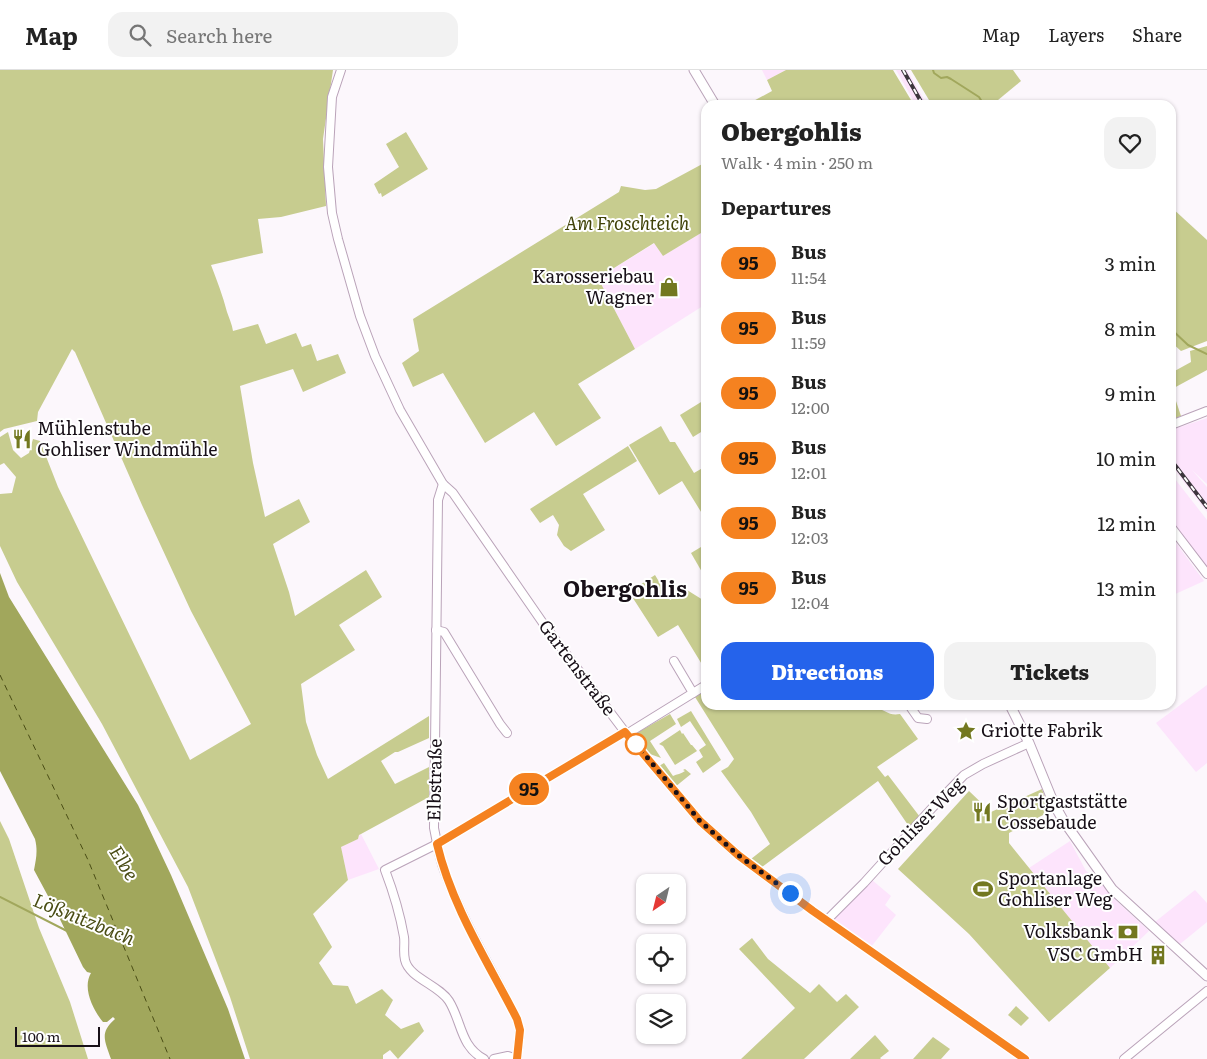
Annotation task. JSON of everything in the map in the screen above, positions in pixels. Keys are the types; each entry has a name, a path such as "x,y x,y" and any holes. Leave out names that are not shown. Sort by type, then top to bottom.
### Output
{"main road":[{"path":"694,70 712,100"},
{"path":"1012,710 1029,743 1054,804 1112,890 1207,976"}],"street":[{"name":"Gartenstraße","path":"341,70 332,97 328,167 332,213 338,239 360,316 375,356 400,410 443,484 453,493 545,626 625,732 700,821 738,855 1025,1059"},
{"path":"1176,423 1207,411"},
{"name":"Elbstraße","path":"443,484 438,500 434,828 443,868 472,933 517,1019 520,1030 517,1059"},
{"path":"1176,534 1207,574"},
{"path":"436,630 444,632 507,733"},
{"path":"674,661 693,693"},
{"path":"484,1059 467,1044 449,1000 437,988 412,972 405,961 404,938 392,886 385,870 437,844 625,732 630,732 701,688"},
{"path":"912,710 918,718 927,718"},
{"name":"Gohliser Weg","path":"827,920 864,883 933,806 964,776 983,764 1029,743"},
{"path":"1124,1059 1207,991"},
{"path":"494,1059 508,1056 517,1059"}],"shaded area":[{"path":"762,70 786,70 767,80"},
{"path":"896,70 907,70 924,100 913,100"},
{"path":"701,233 701,307 635,349 598,278 655,243 663,256"},
{"path":"1207,418 1207,484 1192,470 1207,487 1207,512 1176,472 1176,428"},
{"path":"1176,480 1207,520 1207,568 1176,529"},
{"path":"1176,543 1204,581 1176,594"},
{"path":"1207,685 1207,763 1196,772 1156,723 1176,710"},
{"path":"361,834 379,869 348,880 341,847 358,839"},
{"path":"1070,841 1086,871 1098,880 1111,896 1149,931 1110,968 1029,868"},
{"path":"872,880 891,896 885,905 896,915 871,947 833,920"},
{"path":"1195,890 1207,903 1207,922 1180,944 1155,922"}],"green space":[{"path":"0,70 333,70 323,139 326,206 281,217 258,219 263,253 211,265 233,331 258,324 266,344 296,333 302,347 311,344 317,361 338,354 346,373 303,392 293,369 240,386 253,463 265,517 299,499 310,522 273,544 295,616 366,570 382,597 339,625 355,650 301,684 306,722 317,755 328,779 429,716 429,738 395,752 381,761 395,784 429,767 429,797 359,835 358,839 341,847 348,880 313,914 332,947 319,963 333,985 348,986 356,1004 382,989 393,1000 385,1015 401,1029 419,1022 424,1031 398,1059 390,1050 383,1055 383,1059 250,1059 230,997 188,887 102,724 17,582 0,546 0,494 12,493 16,477 4,463 0,465 0,437 8,432 13,450 21,458 29,453 33,439 40,441 58,487 190,760 251,724 191,611 72,349 38,412 37,421 4,429 0,432"},
{"path":"786,70 893,70 911,100 755,100 772,91 767,80"},
{"path":"911,70 1013,70 1021,81 998,100 929,100"},
{"path":"406,132 428,169 382,197 374,184 399,167 386,144"},
{"name":"Am Froschteich","path":"701,165 701,233 663,256 654,243 598,278 635,349 578,384 601,418 556,446 534,412 485,443 443,373 413,387 402,363 419,351 413,319 619,192 621,186 645,190 656,189"},
{"path":"1176,212 1207,240 1207,341 1181,351 1176,346"},
{"path":"1207,346 1207,370 1176,387 1176,370 1191,362 1190,351"},
{"path":"1176,401 1181,416 1176,418"},
{"path":"701,402 701,432 693,437 680,415"},
{"path":"661,426 670,442 675,442 694,473 701,469 701,512 682,481 659,495 629,445"},
{"path":"628,446 637,461 583,494 605,530 571,551 564,546 557,535 559,525 553,515 540,523 530,509"},
{"path":"701,547 701,570 691,553"},
{"path":"655,575 670,600 687,590 701,599 701,663 678,625 658,637 629,592"},
{"path":"701,693 701,707 695,697"},
{"path":"703,710 882,710 900,714 918,739 877,767 885,777 888,775 920,817 910,828 878,781 762,867 751,859 770,844 751,812 721,771 728,767 734,759"},
{"path":"691,711 721,760 703,773 696,762 703,757 699,750 706,745 690,721 681,727 677,719"},
{"path":"670,714 676,724 650,741 661,758 647,753 633,735"},
{"path":"680,730 697,751 675,765 663,746 659,744"},
{"path":"664,763 673,776 684,772 683,770 685,769 691,774 675,787 659,766"},
{"name":"Sportanlage Gohliser Weg","path":"1042,789 1048,806 1043,815 1009,833 1009,843 1110,968 1049,1022 969,934 898,869 969,791 991,812"},
{"path":"0,821 9,839 39,928 70,1002 88,1059 0,1059"},
{"path":"752,938 768,959 810,993 819,984 837,1002 846,994 859,1007 804,1059 741,1059 795,1008 739,949"},
{"path":"1016,1006 1029,1018 1021,1026 1008,1015"},
{"path":"875,1035 889,1051 881,1059 850,1059"},
{"path":"933,1037 950,1049 941,1059 913,1059"}],"water":[{"name":"Elbe","path":"0,573 9,597 138,805 171,875 228,1009 245,1059 111,1059 105,1042 105,1033 115,1019 113,1017 107,1022 103,1022 92,1005 88,992 91,973 87,972 83,967 34,870 37,851 35,839 0,771"}],"waterway":[{"path":"933,70 941,78 947,77 951,79 981,100"},
{"path":"1176,334 1188,345 1207,354"},
{"name":"Lößnitzbach","path":"0,897 67,931"}],"ferry route":[{"path":"0,675 88,860 170,1059"}],"railway":[{"path":"903,70 920,100"},
{"path":"1176,467 1207,507"}],"bus line":[{"name":"95","path":"517,1059 520,1030 517,1019 472,933 443,868 437,844 625,732 700,821 738,855 813,911 1025,1059"}],"place":[{"name":"Karosseriebau Wagner","path":"669,287"},
{"name":"Mühlenstube Gohliser Windmühle","path":"22,439"},
{"name":"Griotte Fabrik","path":"966,731"},
{"name":"Sportgaststätte Cossebaude","path":"982,812"},
{"name":"Sportanlage Gohliser Weg","path":"983,889"},
{"name":"Volksbank","path":"1128,932"},
{"name":"VSC GmbH","path":"1158,955"}],"district":[{"name":"Obergohlis","path":"625,589"}],"route":[{"path":"636,744 700,821 738,855 790,893"}]}
